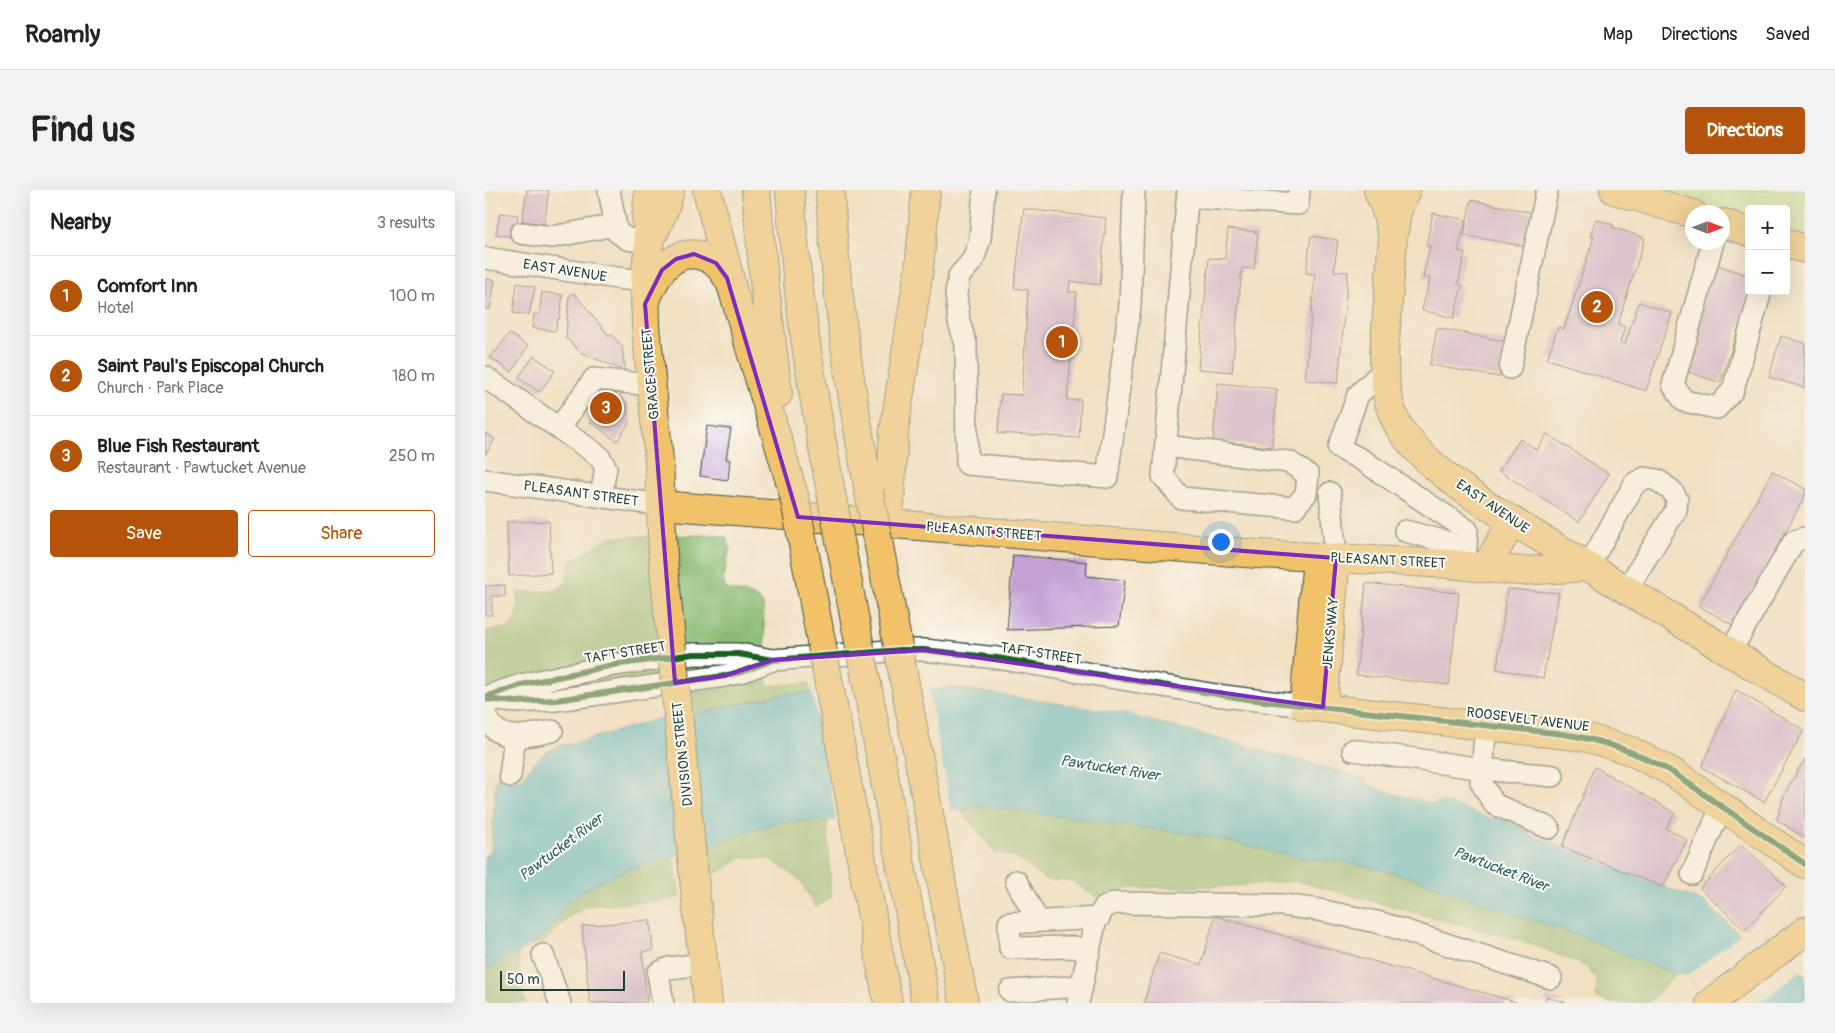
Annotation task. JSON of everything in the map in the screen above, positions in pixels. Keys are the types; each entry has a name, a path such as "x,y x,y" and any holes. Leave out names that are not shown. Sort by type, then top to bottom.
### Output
{"main road":[{"name":"GRACE STREET","path":"649,190 646,218 649,242 645,292 661,505"},
{"name":"GRACE STREET","path":"649,242 665,210 670,190"},
{"path":"707,190 733,291 794,495"},
{"path":"756,190 768,316 794,495 888,1003"},
{"path":"789,190 807,360 925,1003"},
{"path":"830,190 837,282 844,341 880,497 890,603 964,1003"},
{"path":"1378,190 1393,237"},
{"name":"EAST AVENUE","path":"1407,190 1397,212 1393,237 1384,370 1392,413 1406,437 1445,474 1481,501 1587,567 1805,696"},
{"path":"1614,190 1685,212"},
{"path":"880,497 894,432 919,270 927,192"},
{"path":"1730,226 1745,231"},
{"path":"1790,244 1805,249"},
{"path":"645,292 668,264 676,258 694,254 702,255 716,263 727,278 733,291"},
{"name":"PLEASANT STREET","path":"661,505 1239,552 1467,566 1502,571 1587,567"},
{"name":"DIVISION STREET","path":"661,505 663,558 708,1003"},
{"path":"1467,566 1513,521"},
{"name":"JENKS WAY","path":"1313,707 1326,557"},
{"name":"ROOSEVELT AVENUE","path":"1313,707 1563,734 1610,743 1652,760 1672,772 1805,864"},
{"path":"866,884 872,1003"},
{"path":"1710,1003 1805,930"}],"street":[{"path":"609,190 617,232 633,241 649,242"},
{"path":"984,190 980,239 973,260 959,276 957,294 959,322 966,344 967,464 1107,477 1130,306 1134,190"},
{"path":"1166,446 1289,462 1308,475 1306,494 1294,508 1181,498 1163,476 1188,194 1298,204 1299,190"},
{"path":"1510,368 1547,190"},
{"path":"521,233 552,237 615,225"},
{"path":"1711,250 1673,385 1684,401 1717,408 1733,390 1760,295"},
{"name":"EAST AVENUE","path":"485,258 617,278 645,292"},
{"path":"1384,370 1358,396 1339,448 1362,460 1467,530 1467,566"},
{"path":"485,377 603,460 605,475 601,496"},
{"path":"559,428 594,379 651,385"},
{"path":"1587,567 1635,483 1645,478 1657,480 1672,491 1677,499 1676,510 1626,590"},
{"name":"PLEASANT STREET","path":"485,480 661,505"},
{"path":"1326,557 1330,493"},
{"path":"1405,531 1447,542 1467,566"},
{"path":"1730,652 1794,541 1805,538"},
{"name":"TAFT STREET","path":"485,698 521,685 613,665 694,654 738,654 773,660 901,650 948,652 997,658 1239,698 1313,707"},
{"path":"694,654 696,680"},
{"name":"TAFT STREET","path":"485,698 516,702 546,701 741,672 773,660"},
{"path":"485,712 491,727 498,732 515,736 552,731"},
{"path":"1486,725 1481,782 1493,804 1549,828"},
{"path":"510,776 515,736"},
{"path":"1353,750 1482,769 1553,776"},
{"path":"1692,874 1722,806"},
{"path":"1016,881 1038,921"},
{"path":"1010,991 1080,995 1095,924 1104,908 1115,903 1282,904 1319,910 1381,923 1551,978"},
{"path":"1089,951 1074,947 1010,948 1009,923 1099,918"},
{"path":"543,955 560,1003"},
{"path":"663,1003 658,973 669,968 703,964"}],"highlighted area":[{"path":"694,254 716,263 727,278 798,517 1336,558 1323,707 924,650 773,660 724,676 675,683 645,304 662,270 676,259"}],"green space":[{"path":"1650,190 1805,190 1805,236 1790,231 1790,205 1745,205 1745,218 1730,213 1730,205 1701,205"},
{"path":"715,535 726,537 730,548 723,578 725,588 751,595 763,605 767,686 808,683 811,693 785,694 684,715 670,692 485,689 485,631 508,628 517,616 518,592 553,591 566,584 570,562 609,537"},
{"path":"990,807 1206,836 1304,859 1343,861 1374,868 1413,878 1561,929 1676,974 1649,1003 1612,1003 1596,998 1597,981 1587,967 1532,944 1297,881 1232,886 1128,888 1100,900 1072,881 1046,880 1016,857 995,853 960,809"},
{"path":"827,821 831,898 815,907 800,880 771,859 742,857 713,876 710,846 759,827 780,822"},
{"path":"673,857 680,897 658,901 588,906 573,914 544,942 518,949 519,983 526,1003 485,1003 485,946 564,908 578,894 601,881 629,869"}],"water":[{"name":"Pawtucket River","path":"956,688 1122,713 1365,778 1367,784 1394,794 1434,804 1442,801 1491,819 1498,818 1529,830 1528,833 1705,903 1751,945 1770,932 1799,972 1805,976 1805,1003 1708,1003 1688,975 1676,974 1561,929 1413,878 1374,868 1343,861 1304,859 1206,836 990,807 869,814 827,821 780,822 759,827 710,846 629,869 601,881 578,894 540,938 520,952 485,969 485,856 491,851 496,777 521,780 543,754 560,745 583,741 664,717 670,720 785,694"}],"pier":[{"path":"928,686 951,812 870,816 837,822 812,691"},
{"path":"1770,932 1799,972 1758,1003 1708,1003 1688,975 1740,935 1752,945"}],"building":[{"path":"527,190 549,190 544,224 522,221"},
{"path":"1471,200 1534,213 1527,247 1464,235"},
{"path":"1024,209 1106,218 1100,285 1070,281 1069,292 1077,292 1067,400 1081,400 1079,438 998,433 1001,394 1022,395 1028,290 1014,288"},
{"path":"500,213 518,215 515,237 496,234"},
{"path":"1433,213 1466,220 1458,251 1465,253 1458,284 1462,285 1454,318 1422,310 1430,279 1423,277 1430,246 1426,245"},
{"path":"1596,219 1613,225 1612,227 1645,238 1618,324 1625,327 1620,342 1625,344 1639,302 1672,313 1646,391 1547,359 1558,327 1564,329 1594,237 1590,236"},
{"path":"1228,229 1258,232 1254,269 1242,268 1232,372 1198,369 1209,258 1225,259"},
{"path":"1311,236 1338,240 1334,271 1348,272 1338,383 1305,380 1315,274 1306,273"},
{"path":"1715,264 1745,275 1745,295 1750,295 1720,383 1680,369"},
{"path":"485,279 495,280 490,310 485,309"},
{"path":"517,283 535,287 529,315 513,313"},
{"path":"542,292 563,295 559,320 557,319 556,330 554,331 532,328 534,314 539,314"},
{"path":"574,293 609,336 612,335 622,346 625,371 580,352 566,338 569,296"},
{"path":"1437,328 1505,341 1499,377 1430,365"},
{"path":"509,333 528,346 512,372 489,357 496,352"},
{"path":"1781,336 1805,343 1805,388 1769,377"},
{"path":"534,356 555,371 540,392 518,378"},
{"path":"1218,383 1277,389 1272,447 1213,441"},
{"path":"613,393 627,403 629,423 617,441 590,422 602,403 604,405"},
{"path":"707,426 731,429 726,459 730,460 728,480 700,476"},
{"path":"485,433 495,439 485,455"},
{"path":"1547,434 1609,474 1579,522 1499,471 1520,439 1537,450"},
{"path":"1772,471 1805,489 1805,496 1734,626 1699,606"},
{"path":"549,521 551,573 509,576 507,522"},
{"path":"1013,555 1087,562 1086,576 1125,580 1119,626 1007,630"},
{"path":"1366,583 1459,593 1449,685 1356,675"},
{"path":"505,585 505,596 492,596 492,615 485,615 485,586"},
{"path":"1507,589 1559,593 1543,678 1497,669"},
{"path":"1736,690 1804,730 1764,802 1702,767"},
{"path":"1805,759 1805,838 1777,820 1784,795"},
{"path":"1595,767 1675,813 1666,828 1687,840 1663,887 1562,847"},
{"path":"1741,844 1786,886 1745,930 1700,888"},
{"path":"1215,916 1516,1003 1144,1003 1159,953 1201,965"},
{"path":"650,920 653,950 642,952 647,1002 590,1003 582,926"},
{"path":"1546,997 1565,1002 1565,1003 1545,1003"}],"cycle path":[{"path":"485,697 521,685 613,665 694,654 738,654 773,660 901,650 924,650 997,658 1247,699 1563,734 1606,743 1646,758 1672,772 1805,864"},
{"path":"485,699 516,702 556,700 724,676 773,660"}],"place":[{"name":"Saint Paul's Episcopal Church","path":"1597,307"},
{"name":"Comfort Inn","path":"1062,342"},
{"name":"Blue Fish Restaurant","path":"606,408"}]}
